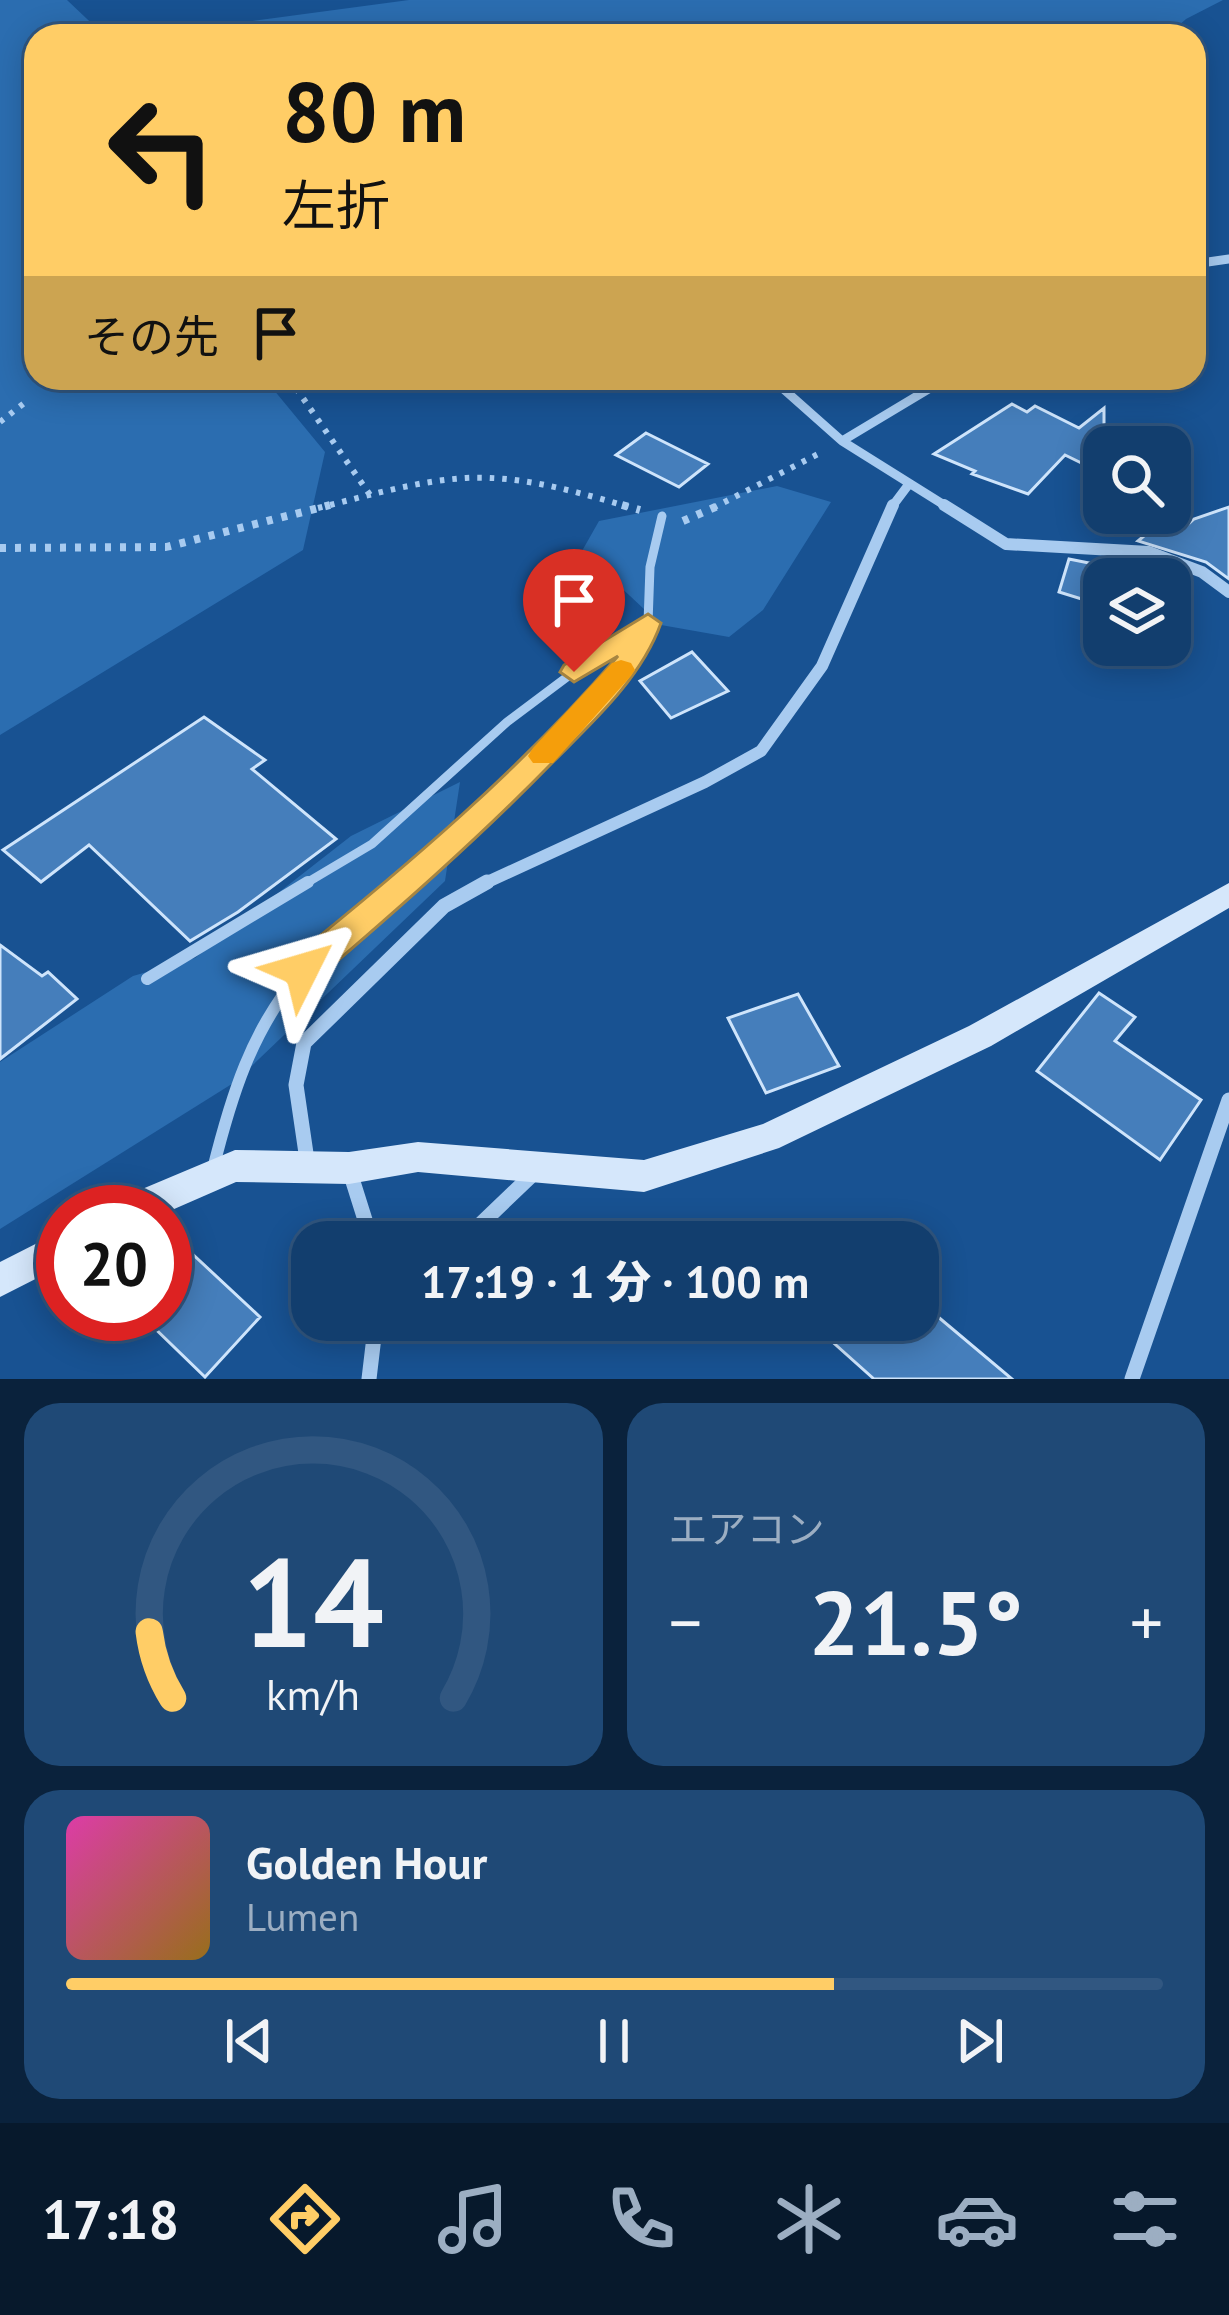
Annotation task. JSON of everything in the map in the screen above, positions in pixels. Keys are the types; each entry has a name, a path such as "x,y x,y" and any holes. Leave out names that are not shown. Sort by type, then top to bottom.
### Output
{"street":[{"path":"785,390 842,441 1006,544 1037,549 1164,551 1229,592"},
{"path":"842,441 927,390"},
{"path":"308,1167 296,1084 304,1043 445,906 761,751 791,721 831,650 892,504 909,484"},
{"path":"189,1185 235,1166 349,1168 418,1157 644,1176 768,1137 980,1036 1229,894"},
{"path":"1132,1379 1229,1100"},
{"path":"349,1168 365,1221"},
{"path":"484,1221 540,1168"},
{"path":"0,1280 36,1261"},
{"path":"369,1379 374,1341"}],"lane":[{"path":"212,1175 235,1082 266,1023 302,970 451,847 581,717 639,648 648,623 650,567 662,516"},
{"path":"147,979 372,844 507,722 607,647 648,623"}],"path":[{"path":"297,390 370,496"},
{"path":"0,422 28,400"},
{"path":"0,548 166,547 370,496 469,478 553,486 685,522 842,441"}],"shaded area":[{"path":"0,0 67,0 92,24 24,24 24,390 274,390 325,452 303,550 0,735"},
{"path":"409,0 1223,0 1180,24 240,24"},
{"path":"777,486 831,502 763,610 729,637 661,625 582,551 599,521"},
{"path":"460,782 445,881 235,1082 70,1185 36,1185 36,1206 0,1229 0,1062 133,976 195,958 351,836"}],"building":[{"path":"1012,404 1027,412 1035,406 1079,428 1104,408 1104,426 1083,426 1083,464 1065,455 1028,494 934,454"},
{"path":"646,433 708,464 679,487 616,455"},
{"path":"1229,507 1229,579 1206,562 1138,541 1146,534 1191,534 1194,519"},
{"path":"1069,559 1083,562 1083,599 1059,592"},
{"path":"692,652 728,691 671,718 640,681"},
{"path":"204,717 265,760 252,769 336,839 238,912 190,941 89,845 41,882 3,850"},
{"path":"0,945 42,976 48,972 77,999 0,1059"},
{"path":"1099,993 1135,1017 1115,1041 1201,1100 1160,1160 1037,1071"},
{"path":"798,994 839,1066 766,1093 728,1018"},
{"path":"192,1254 260,1317 205,1377 168,1341 192,1341"},
{"path":"939,1318 1012,1379 874,1379 831,1341 939,1341"}],"slow traffic":[{"path":"543,756 621,670"}],"route":[{"path":"302,970 451,847 581,717 639,648 648,623 574,672"}]}
